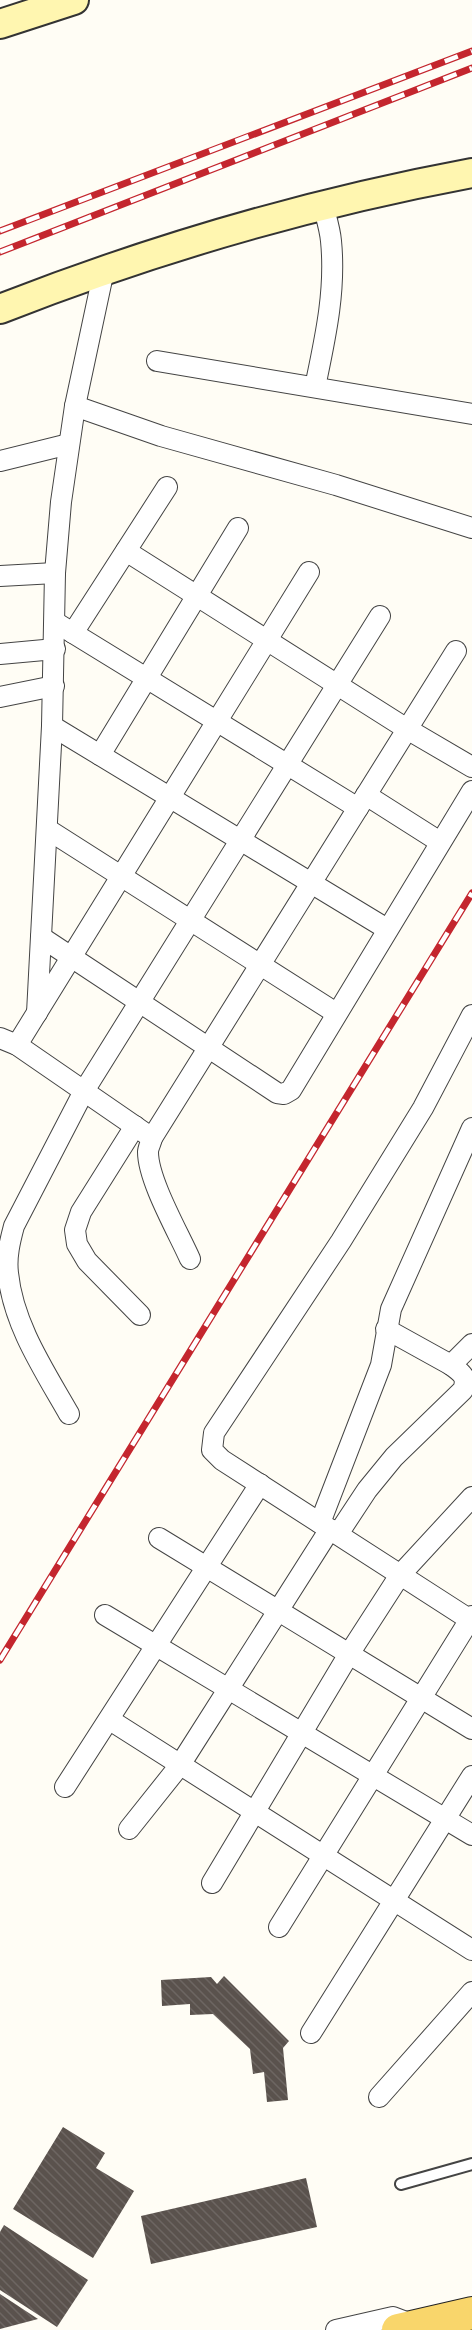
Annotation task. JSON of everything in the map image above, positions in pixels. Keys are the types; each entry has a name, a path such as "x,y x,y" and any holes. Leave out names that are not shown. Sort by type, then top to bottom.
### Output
{"main road":[{"path":"407,2328 472,2313"}],"street":[{"path":"0,24 74,0"},
{"path":"0,309 104,270 241,226 323,205 472,173"},
{"path":"315,387 329,319 333,271 331,238 323,205"},
{"path":"37,1013 54,686 55,573 75,406 104,270"},
{"path":"157,361 472,414"},
{"path":"75,406 161,436 471,524"},
{"path":"0,461 69,444"},
{"path":"73,633 167,487"},
{"path":"100,755 238,528"},
{"path":"126,551 407,729 472,766"},
{"path":"152,1138 8,1041 37,1013 309,572"},
{"path":"0,576 55,573"},
{"path":"69,1414 32,1347 15,1307 8,1272 8,1249 14,1226 84,1091 380,616"},
{"path":"56,622 287,765 440,842"},
{"path":"0,654 55,649"},
{"path":"190,1259 160,1192 151,1165 148,1151 152,1138 456,651"},
{"path":"0,697 54,686"},
{"path":"52,726 387,929"},
{"path":"41,937 277,1093 284,1094 291,1090 472,791"},
{"path":"47,829 336,1013"},
{"path":"279,1927 471,1619 222,1460 212,1450 214,1432 341,1241 423,1108 472,1015"},
{"path":"135,1126 81,1212 75,1230 77,1244 87,1261 140,1315"},
{"path":"329,1529 381,1365 391,1309 472,1128"},
{"path":"129,1829 180,1765 329,1529 368,1490 394,1457 463,1390 466,1382 464,1374 386,1329"},
{"path":"452,1365 472,1344"},
{"path":"65,1787 260,1484"},
{"path":"212,1883 349,1654 400,1575 472,1497"},
{"path":"159,1538 472,1729"},
{"path":"105,1615 472,1835"},
{"path":"110,1720 472,1950"},
{"path":"311,2033 472,1776"},
{"path":"379,2097 472,1992"},
{"path":"336,2330 393,2317 407,2328"}],"lane":[{"path":"401,2184 472,2164"}],"building":[{"path":"224,1976 289,2041 283,2048 288,2100 267,2102 264,2072 253,2074 250,2049 213,2014 190,2015 190,2004 162,2006 161,1980 211,1977 217,1984"},
{"path":"63,2127 105,2153 96,2168 134,2191 93,2258 13,2209"},
{"path":"306,2178 317,2227 151,2264 141,2216"},
{"path":"4,2225 88,2280 57,2327 0,2290 0,2232"},
{"path":"0,2294 38,2319 0,2329"}],"railway":[{"path":"0,231 472,51"},
{"path":"0,252 472,68"},
{"path":"0,1660 472,893"}]}
